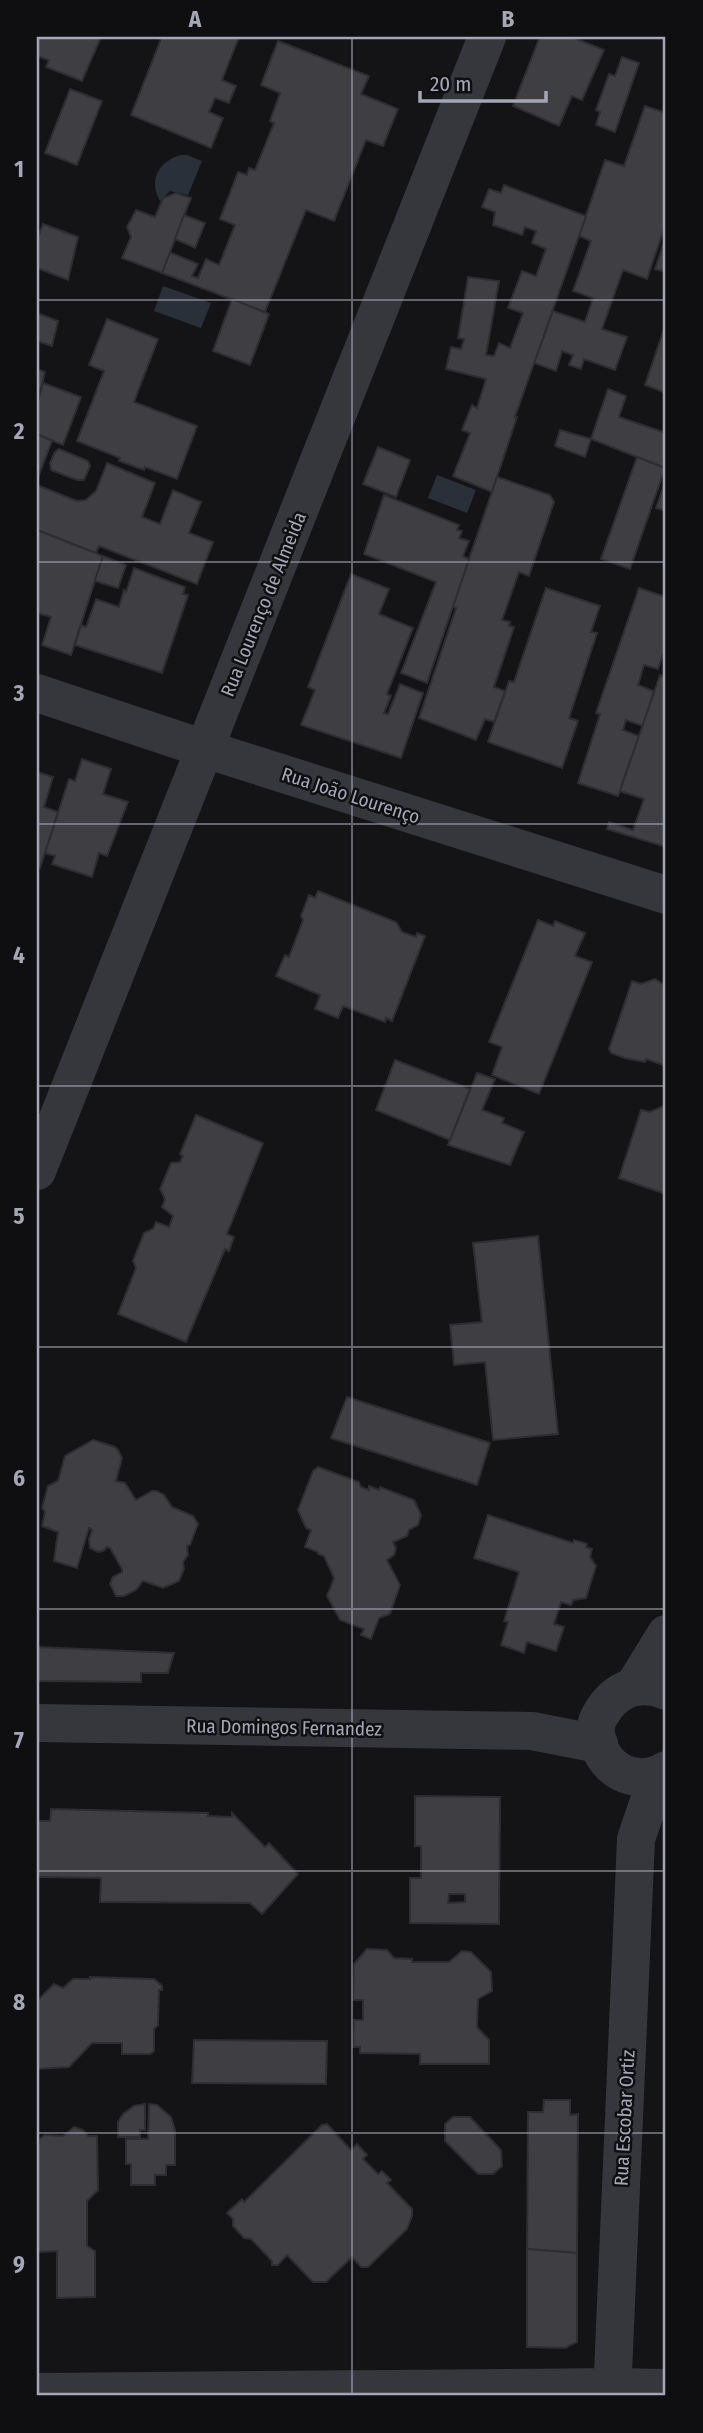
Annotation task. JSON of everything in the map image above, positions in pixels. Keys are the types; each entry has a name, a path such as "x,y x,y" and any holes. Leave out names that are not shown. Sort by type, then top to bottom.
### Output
{"street":[{"name":"Rua Lourenço de Almeida","path":"37,1171 487,37"},
{"name":"Rua João Lourenço","path":"37,693 666,895"},
{"path":"605,1745 612,1697 655,1689 665,1638"},
{"name":"Rua Domingos Fernandez","path":"37,1723 532,1731 605,1745 639,1777 662,1772"},
{"name":"Rua Escobar Ortiz","path":"605,1745 636,1839"},
{"name":"Rua Escobar Ortiz","path":"612,2391 636,1839 662,1772"},
{"path":"37,2392 612,2391 666,2388"}],"shaded area":[{"path":"181,155 202,161 188,195 170,191 160,201 155,186 158,172 167,162"},
{"path":"163,286 211,303 201,328 154,311"},
{"path":"437,475 476,490 467,513 428,498"}],"building":[{"path":"37,37 101,37 82,81 46,67 49,60 37,56"},
{"path":"156,37 239,37 222,80 236,86 229,103 215,98 209,112 223,118 211,148 131,115 161,39"},
{"path":"572,37 604,50 582,100 572,96 559,126 513,106 539,39"},
{"path":"278,41 369,76 361,94 398,109 383,146 366,140 334,221 306,210 265,312 162,273 169,252 198,264 192,276 198,278 206,259 219,265 235,225 220,219 238,172 247,175 249,168 255,170 274,123 270,121 280,93 261,85"},
{"path":"622,57 639,63 615,132 596,125 600,112 596,110 609,74 615,76"},
{"path":"70,89 102,101 77,165 45,153"},
{"path":"645,106 666,113 666,223 647,279 623,270 602,329 627,337 615,370 584,359 581,369 569,365 573,355 562,351 556,371 534,363 553,311 585,322 593,298 573,291 591,241 579,236 605,160 624,166"},
{"path":"504,185 586,216 515,417 492,492 453,476 470,433 462,430 472,405 477,408 486,379 446,369 451,347 461,349 464,339 458,338 468,277 499,281 486,355 494,356 499,343 510,348 523,313 508,308 522,271 536,276 546,249 532,243 536,231 525,227 522,235 493,225 495,212 482,207 489,189 501,193"},
{"path":"176,193 191,198 162,273 122,258 131,237 127,227 136,210 155,217 163,198"},
{"path":"184,215 205,223 195,248 175,239"},
{"path":"43,224 78,237 68,280 37,268 37,240"},
{"path":"666,236 666,272 655,269"},
{"path":"232,299 269,314 250,365 213,351"},
{"path":"37,313 58,321 52,346 37,341"},
{"path":"107,319 158,339 134,402 197,426 177,479 119,461 120,458 77,441 104,371 89,365"},
{"path":"666,323 666,393 645,385"},
{"path":"37,369 45,372 37,405"},
{"path":"43,383 81,397 63,445 37,434 37,405"},
{"path":"608,389 626,396 619,417 666,433 665,468 591,439"},
{"path":"560,430 591,439 585,457 555,446"},
{"path":"37,434 52,441 37,480"},
{"path":"378,447 410,460 396,497 363,484"},
{"path":"59,449 88,461 90,466 84,480 51,470 50,463"},
{"path":"637,457 665,468 630,569 601,559"},
{"path":"107,463 155,483 142,517 160,524 173,490 201,502 189,533 213,542 197,584 99,546 96,553 37,530 37,485 77,501 86,500 96,491"},
{"path":"497,477 550,495 554,502 529,576 519,572 502,620 510,622 509,626 514,627 494,687 505,691 494,722 485,719 476,740 419,718 456,608 453,606"},
{"path":"666,479 666,511 656,508"},
{"path":"384,495 459,525 457,530 462,531 459,538 469,541 463,556 469,559 427,683 401,673 436,582 364,554"},
{"path":"37,530 103,556 71,655 42,645 51,617 37,613"},
{"path":"103,556 126,565 118,588 95,581"},
{"path":"134,568 185,587 183,594 188,595 162,673 75,645 81,625 86,627 96,599 119,607"},
{"path":"351,574 389,589 379,614 413,628 387,694 391,696 384,713 388,714 400,684 423,693 401,758 301,725 315,690 308,687"},
{"path":"546,588 600,606 591,632 597,633 569,718 578,721 562,768 488,742 509,681 514,682"},
{"path":"639,588 666,597 666,646 658,669 644,665 638,685 654,691 643,726 626,720 623,730 639,736 618,796 578,783 600,714 596,713"},
{"path":"660,675 666,677 666,847 607,829 609,822 633,830 644,799 620,791"},
{"path":"82,759 111,769 103,794 128,802 107,856 99,853 92,877 52,864 55,856 45,853 69,779 75,781"},
{"path":"37,772 53,777 44,807 58,812 40,868 37,867"},
{"path":"318,891 396,922 402,932 416,937 417,933 425,936 392,1021 386,1018 385,1022 343,1006 338,1018 315,1009 320,995 276,976 285,955 289,957 309,895 315,898"},
{"path":"538,920 553,926 555,921 585,933 575,956 592,962 539,1094 492,1075 502,1047 489,1042"},
{"path":"655,979 666,986 666,1066 646,1059 645,1062 625,1058 611,1053 609,1049 632,981 641,984"},
{"path":"395,1060 470,1089 450,1140 376,1110"},
{"path":"477,1073 495,1079 482,1110 504,1118 502,1123 524,1132 510,1165 448,1145"},
{"path":"666,1107 666,1194 619,1178 641,1110 650,1112"},
{"path":"196,1115 263,1143 227,1234 234,1237 229,1251 225,1249 186,1342 118,1314 136,1268 133,1261 144,1233 153,1229 156,1222 169,1227 173,1216 162,1207 165,1199 160,1189 171,1163 180,1162 183,1156 180,1154"},
{"path":"538,1236 558,1434 493,1440 485,1362 454,1365 450,1325 482,1322 473,1243"},
{"path":"347,1397 490,1443 477,1485 331,1438"},
{"path":"93,1440 118,1450 122,1458 116,1481 125,1483 136,1500 157,1491 164,1495 172,1507 193,1516 198,1524 190,1545 187,1546 188,1555 183,1562 184,1569 179,1581 163,1588 143,1581 136,1590 124,1596 116,1596 110,1584 122,1569 110,1548 98,1552 90,1548 92,1530 89,1528 77,1568 54,1561 58,1532 42,1526 45,1512 42,1508 48,1486 58,1481 65,1456"},
{"path":"318,1467 359,1482 361,1487 369,1490 369,1486 379,1490 380,1487 414,1500 421,1515 418,1525 409,1530 407,1536 393,1542 396,1548 394,1555 387,1560 400,1585 390,1614 379,1618 371,1639 361,1635 364,1629 340,1620 327,1596 334,1578 324,1556 305,1547 311,1530 306,1528 298,1510 313,1471"},
{"path":"488,1515 573,1543 574,1540 587,1544 586,1547 592,1549 590,1557 596,1566 586,1598 573,1600 571,1605 561,1602 554,1624 564,1627 556,1651 527,1642 524,1653 501,1645 508,1622 504,1621 519,1572 474,1558"},
{"path":"37,1647 174,1653 168,1673 141,1673 141,1682 37,1681"},
{"path":"415,1796 500,1797 499,1924 410,1923 410,1878 421,1878 421,1846 415,1846","holes":["449,1894 465,1894 465,1902 448,1903"]},
{"path":"51,1809 208,1813 208,1816 232,1817 232,1813 265,1847 269,1843 298,1874 262,1914 250,1903 100,1902 101,1878 38,1875 37,1821 50,1821"},
{"path":"367,1949 387,1950 394,1958 412,1959 412,1962 449,1962 462,1951 471,1952 491,1972 492,1991 478,1999 477,2027 489,2040 489,2064 420,2064 420,2054 360,2053 360,2047 353,2047 354,2020 363,2020 363,2000 353,2000 354,1964"},
{"path":"73,1979 154,1979 162,1986 162,1990 159,1990 158,2025 154,2029 154,2051 150,2054 122,2054 122,2043 92,2043 69,2067 37,2069 37,2001 54,1984 63,1988"},
{"path":"194,2040 327,2041 326,2084 192,2083"},
{"path":"544,2100 570,2100 570,2115 578,2114 577,2253 527,2249 528,2112 543,2112"},
{"path":"145,2104 145,2130 140,2130 140,2137 118,2137 118,2122 123,2114 134,2106"},
{"path":"149,2104 157,2105 171,2117 175,2130 175,2165 166,2165 166,2175 155,2175 155,2185 131,2185 131,2164 126,2164 126,2139 148,2139"},
{"path":"453,2117 470,2117 501,2150 502,2166 493,2174 478,2174 445,2141 445,2124"},
{"path":"327,2124 351,2150 357,2144 367,2155 363,2159 378,2174 382,2171 391,2180 387,2183 412,2209 412,2216 407,2229 368,2267 361,2267 352,2257 326,2282 313,2282 287,2255 278,2265 272,2265 272,2261 251,2239 244,2238 233,2226 233,2219 227,2213 242,2199 244,2202 322,2125"},
{"path":"74,2127 83,2130 88,2136 97,2136 98,2190 87,2201 87,2246 95,2251 95,2297 57,2298 57,2251 39,2252 37,2256 37,2151 39,2139 45,2135 63,2136"},
{"path":"527,2249 577,2253 577,2342 565,2348 527,2347"}]}
